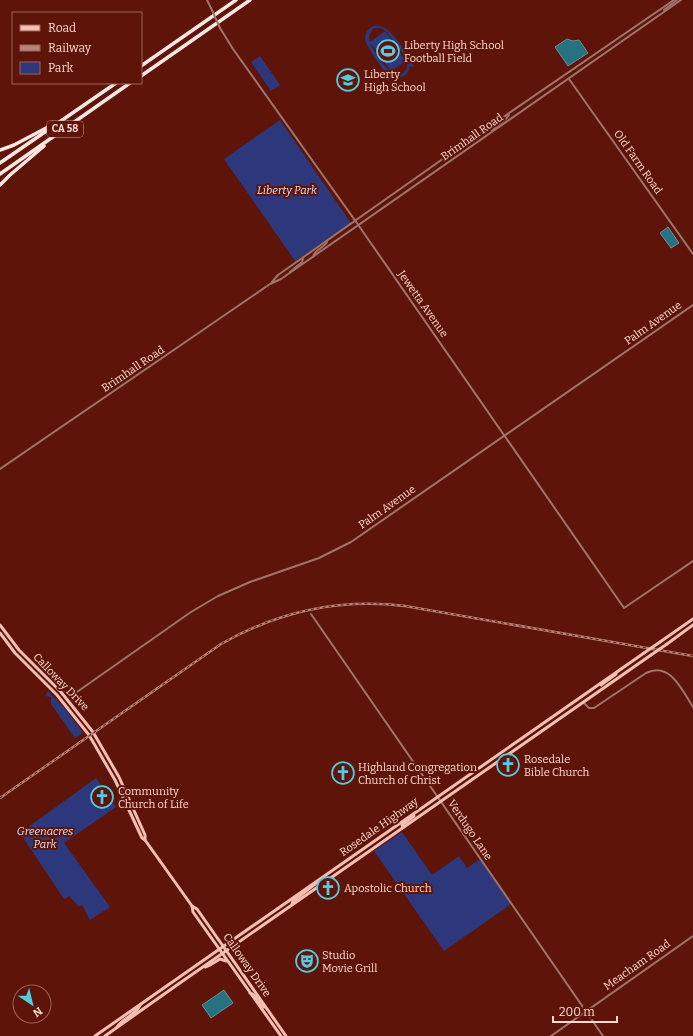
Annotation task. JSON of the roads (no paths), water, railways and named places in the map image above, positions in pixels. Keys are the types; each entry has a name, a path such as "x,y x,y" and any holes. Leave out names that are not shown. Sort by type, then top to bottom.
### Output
{"highway":[{"path":"142,65 236,0"},
{"path":"142,75 250,0"},
{"name":"CA 58","path":"0,163 115,84"},
{"name":"CA 58","path":"0,174 129,84"},
{"path":"0,150 19,143 58,122"},
{"path":"0,185 61,132"}],"main road":[{"name":"Rosedale Highway","path":"95,1036 693,620"},
{"name":"Calloway Drive","path":"0,625 18,650 61,692 95,735 119,777 145,835 145,840"},
{"name":"Rosedale Highway","path":"105,1036 693,625"},
{"name":"Calloway Drive","path":"0,633 14,653 57,695 89,735 115,780 142,838 145,840 192,906 197,909 286,1036"},
{"path":"583,702 585,696 614,677 620,670"},
{"path":"558,719 562,714 579,702 580,698"},
{"path":"513,750 515,746 538,728"},
{"path":"495,762 509,751 510,747"},
{"path":"403,827 402,825 416,813"},
{"path":"366,853 372,846 391,833 392,829"},
{"path":"292,905 293,901 316,885 327,875"},
{"path":"273,918 277,912 288,905 288,901"},
{"name":"Calloway Drive","path":"192,906 193,912 280,1036"},
{"path":"198,970 220,959 224,959 228,962"},
{"path":"250,992 255,995 261,1004 267,1009"},
{"path":"116,1028 123,1020 137,1010 140,1005"}],"street":[{"name":"Jewetta Avenue","path":"208,0 220,28 233,49 359,226 624,608 693,561"},
{"name":"Brimhall Road","path":"270,284 278,275 674,0"},
{"path":"662,13 677,0"},
{"name":"Brimhall Road","path":"0,470 270,284 359,226 681,0"},
{"name":"Old Farm Road","path":"569,79 693,254"},
{"path":"492,132 510,114"},
{"path":"313,257 314,253 328,241"},
{"path":"289,273 302,262 303,258"},
{"name":"Palm Avenue","path":"74,694 210,600 242,585 319,558 351,542 693,305"},
{"name":"Verdugo Lane","path":"311,614 604,1036"},
{"path":"583,702 589,708 594,708 652,670 665,671 672,676 693,707"},
{"name":"Meacham Road","path":"551,1036 693,936"}],"railway":[{"path":"0,798 221,644 265,623 288,615 310,610 357,604 405,606 693,656"}],"place":[{"name":"Liberty High School Football Field","path":"388,51"},
{"name":"Liberty High School","path":"348,80"},
{"name":"Rosedale Bible Church","path":"508,765"},
{"name":"Highland Congregation Church of Christ","path":"343,773"},
{"name":"Community Church of Life","path":"102,797"},
{"name":"Apostolic Church","path":"328,888"},
{"name":"Studio Movie Grill","path":"307,961"}],"park label":[{"name":"Liberty Park","path":"287,190"},
{"name":"Greenacres Park","path":"45,837"}]}
